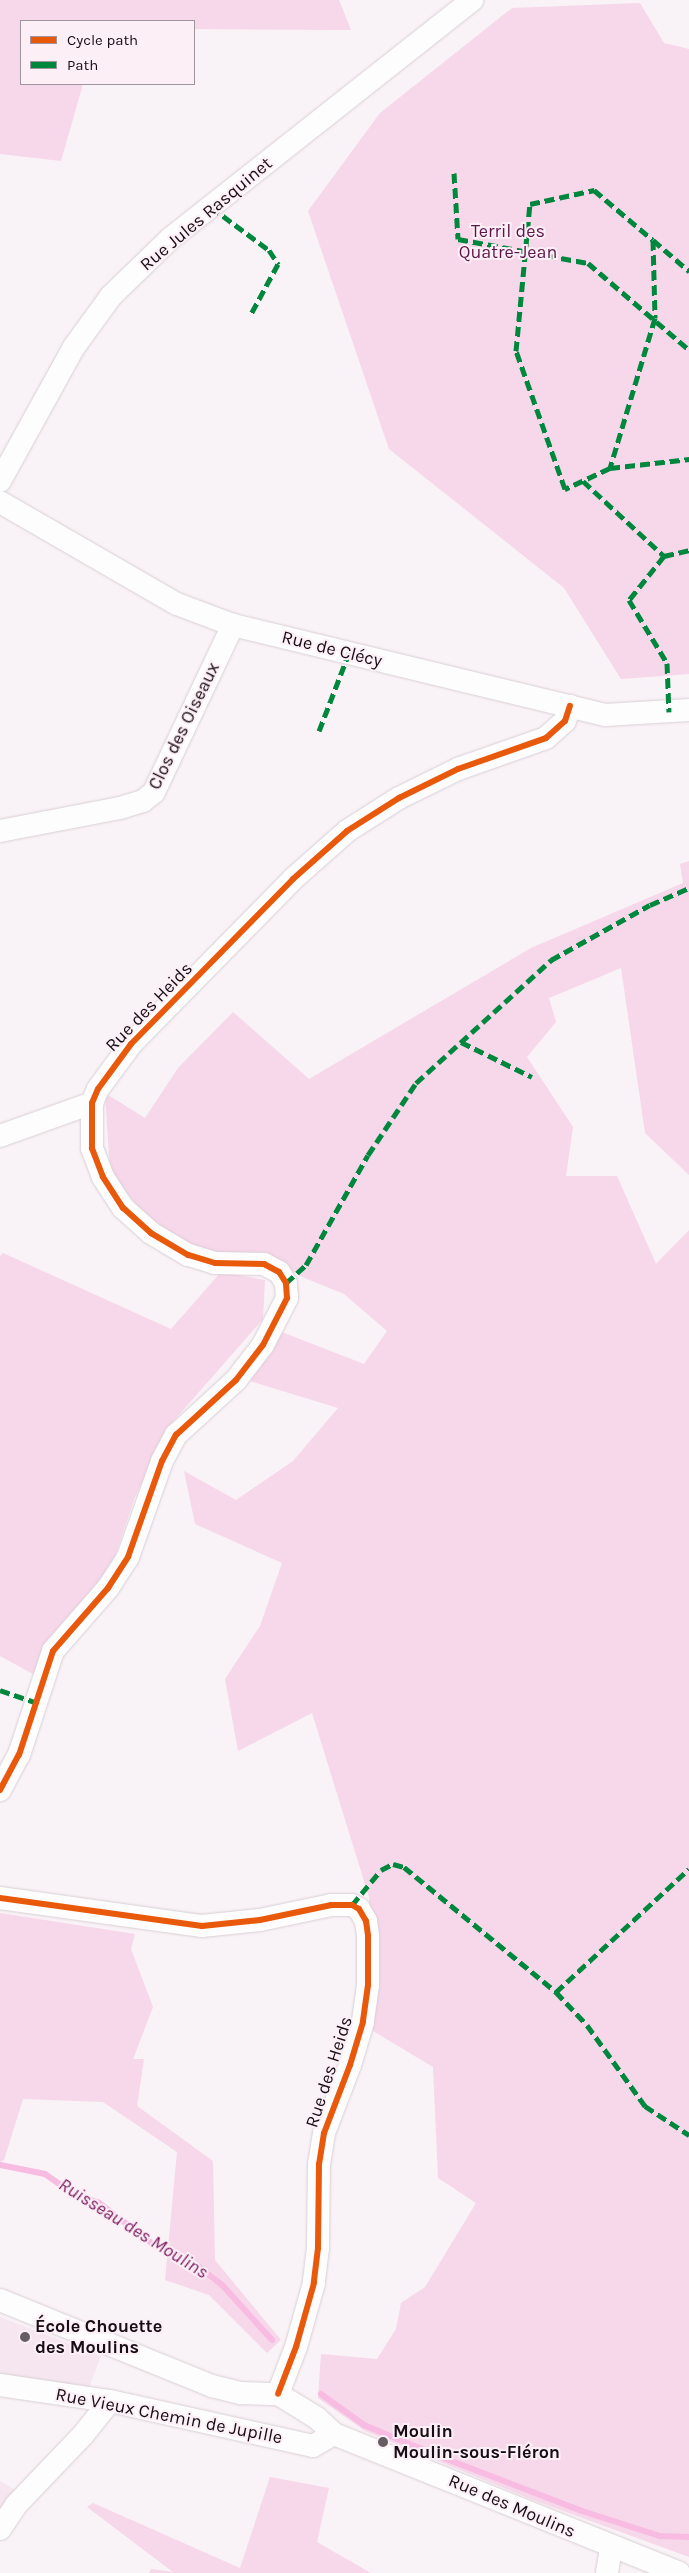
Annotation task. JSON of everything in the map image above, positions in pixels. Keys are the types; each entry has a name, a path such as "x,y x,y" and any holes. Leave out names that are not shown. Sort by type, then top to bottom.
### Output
{"street":[{"name":"Rue Jules Rasquinet","path":"0,481 74,347 111,296 171,238 472,0"},
{"name":"Rue de Clécy","path":"0,502 177,604 233,625 605,715 689,710"},
{"name":"Clos des Oiseaux","path":"0,831 120,808 143,801 154,792 233,625"},
{"name":"Rue des Heids","path":"0,1790 19,1756 54,1651 108,1588 128,1558 162,1461 176,1435 236,1380 264,1345 287,1298 286,1283 279,1272 264,1264 215,1263 188,1255 151,1233 123,1208 103,1177 92,1148 92,1104 109,1070 131,1044 293,880 347,831 400,798 458,769 546,738 565,721 570,706"},
{"path":"0,1136 92,1104"},
{"name":"Rue des Heids","path":"0,1898 202,1926 260,1920 331,1905 352,1905 359,1909 366,1921 368,1936 368,1985 363,2022 350,2065 324,2133 319,2164 318,2248 314,2283 296,2347 278,2394"},
{"path":"0,2300 212,2386 241,2393 278,2394"},
{"name":"Rue Vieux Chemin de Jupille","path":"0,2385 110,2402 313,2446 334,2434"},
{"name":"Rue des Moulins","path":"278,2394 317,2418 334,2434 679,2573"},
{"path":"0,2528 16,2505 84,2434 110,2402"},
{"path":"606,2573 611,2547"}],"shaded area":[{"name":"École Chouette des Moulins","path":"0,2317 101,2356 89,2387 0,2374"},
{"path":"0,2481 17,2491 0,2510"}],"green space":[{"path":"0,0 339,0 351,30 195,29 195,20 20,20 20,85 83,85 61,161 0,154"},
{"name":"Terril des Quatre-Jean","path":"640,3 664,43 689,49 689,674 621,679 564,588 389,449 308,211 380,113 512,8"},
{"path":"689,861 689,1175 645,1133 621,968 549,998 556,1022 527,1057 573,1127 566,1176 617,1176 656,1264 689,1230 689,2557 533,2500 365,2431 318,2398 321,2354 377,2359 396,2329 401,2303 425,2287 476,2203 438,2178 433,2067 373,2031 369,1897 312,1713 238,1751 225,1679 260,1626 282,1563 195,1524 184,1471 236,1500 293,1461 338,1408 247,1380 279,1331 364,1364 387,1331 344,1294 300,1276 268,1256 223,1259 159,1234 110,1171 105,1093 145,1118 178,1068 233,1012 309,1079 531,948 683,883 680,864"},
{"path":"3,1253 171,1329 221,1272 265,1280 263,1319 170,1425 135,1497 112,1565 53,1636 33,1674 0,1656 0,1256"},
{"path":"0,1913 135,1934 131,1949 153,2007 133,2059 144,2059 137,2106 213,2161 215,2260 281,2340 267,2353 209,2295 165,2280 177,2152 103,2102 23,2099 4,2160 0,2162"},
{"path":"270,2477 329,2488 317,2542 371,2573 149,2573 151,2569 173,2572 87,2507 93,2503 240,2568"}],"waterway":[{"name":"Ruisseau des Moulins","path":"0,2165 45,2174 75,2195 99,2203 154,2245 199,2267 223,2286 272,2340"},
{"name":"Ruisseau des Moulins","path":"321,2394 364,2425 436,2455 582,2511 660,2536 689,2537"}],"marked path":[{"path":"454,173 458,239 588,263 689,350"},
{"path":"653,240 655,318 610,468 565,489 516,351 530,204 594,190 653,240 689,271"},
{"path":"211,207 269,250 278,264 251,314"},
{"path":"610,468 689,459"},
{"path":"583,481 664,556 689,550"},
{"path":"664,556 629,600 667,663 669,712"},
{"path":"319,731 349,653"},
{"path":"286,1283 306,1265 368,1155 416,1083 551,960 650,905 689,888"},
{"path":"461,1042 532,1077"},
{"path":"0,1690 35,1702"},
{"path":"352,1905 381,1870 393,1864 404,1867 556,1992 587,2025 645,2106 689,2135"},
{"path":"556,1992 689,1869"}],"cycle path":[{"path":"0,1790 19,1755 53,1651 108,1588 128,1557 162,1461 176,1435 236,1380 263,1345 287,1298 286,1283 279,1272 264,1264 215,1263 188,1255 151,1233 123,1208 103,1177 92,1148 92,1103 98,1089 131,1044 293,879 347,831 399,798 458,769 546,738 565,721 570,706"},
{"path":"0,1898 202,1926 260,1920 331,1905 352,1905 359,1909 366,1921 368,1936 368,1985 363,2022 350,2065 324,2133 319,2164 318,2248 314,2283 296,2347 278,2394"}],"place":[{"name":"École Chouette des Moulins","path":"25,2337"},
{"name":"Moulin Moulin-sous-Fléron","path":"383,2442"}]}
